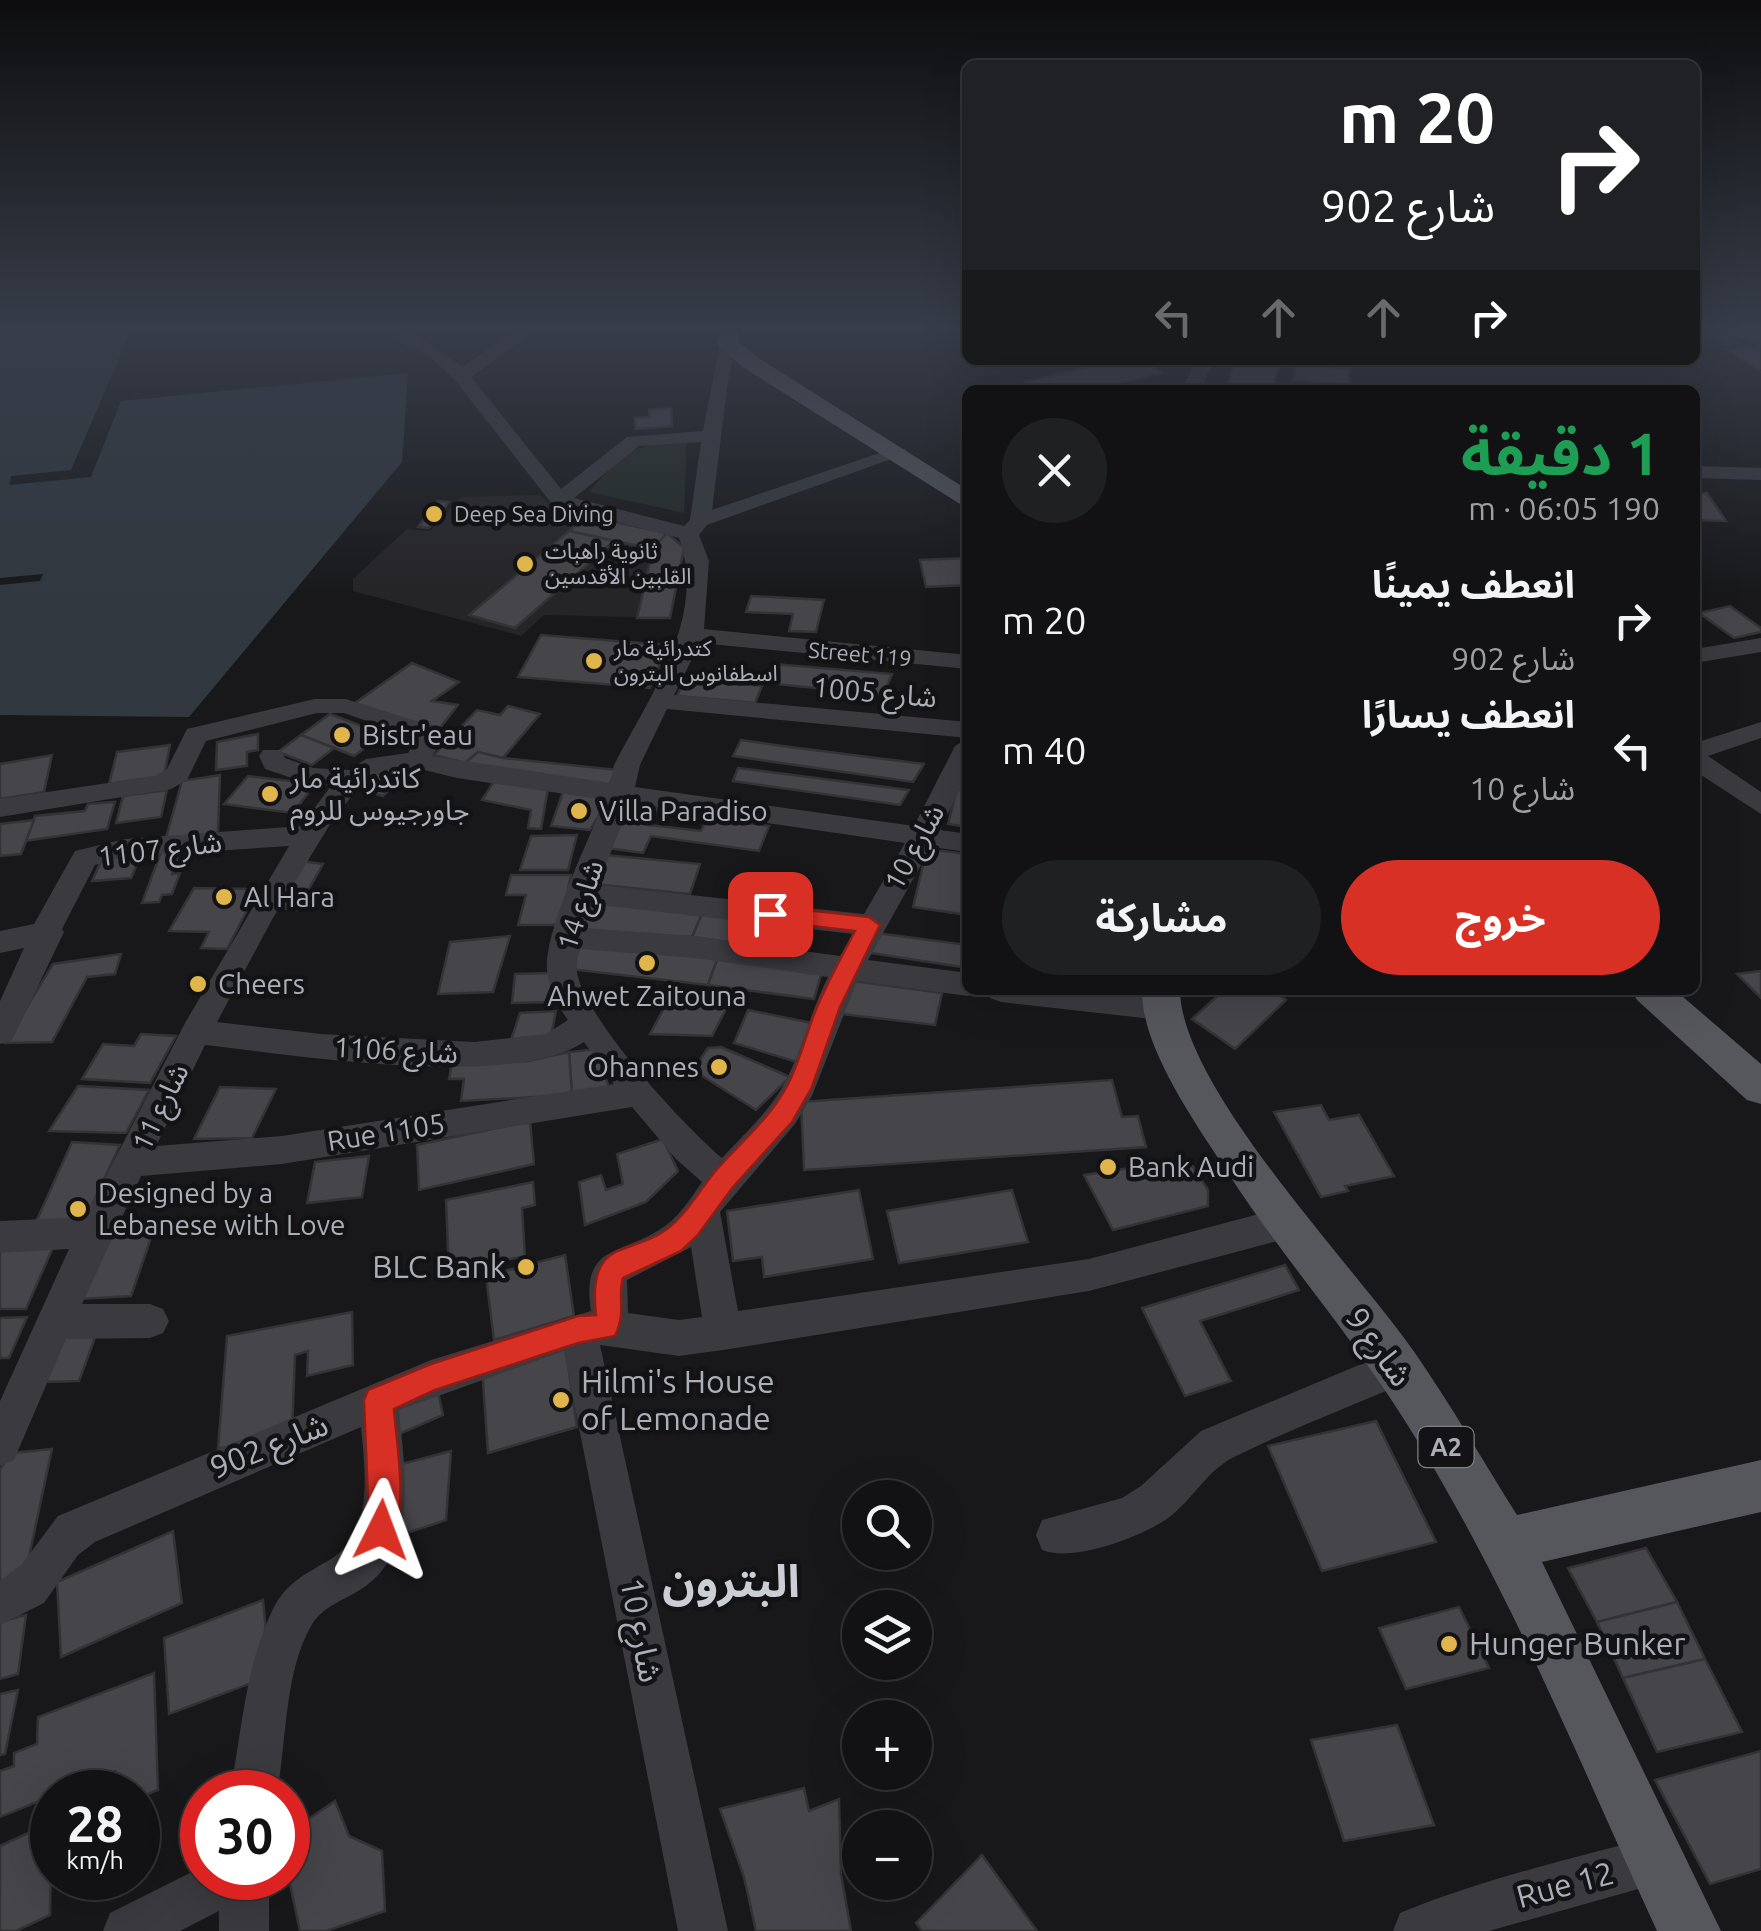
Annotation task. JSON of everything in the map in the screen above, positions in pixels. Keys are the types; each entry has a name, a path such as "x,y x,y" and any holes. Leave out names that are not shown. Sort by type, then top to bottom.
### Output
{"main road":[{"path":"836,416 962,498"},
{"path":"1656,995 1761,1088"},
{"name":"شارع 9","path":"1161,999 1177,1050 1208,1108 1285,1223 1397,1368 1505,1544 1690,1931"},
{"path":"1505,1544 1761,1486"}],"street":[{"path":"492,416 559,500 694,527 898,453"},
{"name":"شارع 14","path":"713,1194 688,1149 639,1093 574,1005 562,974 580,893 621,792 627,765 692,635 698,561 694,527 715,416"},
{"path":"559,500 634,441 712,436"},
{"path":"1700,472 1761,474"},
{"name":"Street 119","path":"692,635 962,661"},
{"path":"1700,655 1761,645"},
{"name":"شارع 1005","path":"658,701 962,729"},
{"path":"0,808 162,782 178,774 196,735 259,724 315,706 346,706 424,732 428,742 416,760"},
{"path":"1700,753 1761,730"},
{"path":"272,756 274,762 289,770 350,782 375,765 416,760 457,770 962,842"},
{"name":"شارع 10","path":"703,1931 592,1328 610,1314 606,1288 611,1271 621,1262 671,1242 783,1114 800,1087 869,925 922,838 962,758"},
{"path":"1700,759 1761,806"},
{"name":"شارع 11","path":"0,1446 95,1232 196,1032 260,916 310,835 350,782"},
{"name":"شارع 1107","path":"0,1032 79,866 96,854 150,845 310,835"},
{"path":"580,893 869,925"},
{"path":"0,942 48,932"},
{"path":"568,937 695,948 962,985"},
{"path":"1082,996 1161,999"},
{"name":"شارع 1106","path":"196,1032 321,1046 474,1054 553,1046 588,1022"},
{"name":"Rue 1105","path":"133,1162 282,1150 639,1093"},
{"path":"713,1194 723,1332"},
{"path":"592,1328 679,1338 723,1332 1089,1276 1285,1223"},
{"path":"0,1238 95,1232"},
{"path":"56,1322 150,1322"},
{"name":"شارع 902","path":"0,1602 14,1598 42,1578 72,1532 102,1516 431,1378 592,1328"},
{"path":"1057,1535 1124,1518 1156,1501 1191,1460 1215,1445 1397,1368"},
{"path":"258,1770 274,1674 292,1618 308,1595 361,1563 381,1530 384,1499 379,1400"},
{"name":"Rue 12","path":"1418,1931 1523,1896 1656,1860"},
{"path":"128,1931 189,1900"},
{"path":"244,1931 245,1900"}],"shaded area":[{"path":"0,416 94,416 71,470 11,476 9,485 91,477 115,416 405,416 402,462 189,717 0,715 0,585 40,581 43,574 0,578"},
{"path":"687,441 684,513 589,492 631,452 653,444"},
{"name":"ثانوية راهبات القلبين الأقدسين","path":"540,495 557,510 667,533 677,540 684,548 670,618 544,615 521,636 353,591 353,579 407,529 430,531 461,497"}],"building":[{"path":"671,416 672,426 636,429 635,418"},
{"path":"1700,493 1707,493 1726,521 1700,520"},
{"name":"Deep Sea Diving","path":"438,501 449,502 429,528 418,527"},
{"path":"585,516 667,533 653,549 569,531"},
{"path":"569,531 614,541 515,628 469,615"},
{"path":"667,533 684,548 670,618 637,618 653,549"},
{"path":"962,558 962,585 926,587 920,560"},
{"path":"751,596 824,600 816,632 789,631 793,614 746,612"},
{"path":"1730,606 1761,628 1761,632 1734,638 1700,613"},
{"name":"كتدرائية مار اسطفانوس البترون","path":"541,635 668,645 650,688 518,677"},
{"path":"412,663 459,682 432,701 458,705 440,728 397,721 355,703"},
{"path":"774,664 892,674 883,695 766,683"},
{"path":"685,679 762,686 755,703 677,696"},
{"path":"508,706 540,714 503,758 478,752 465,763 434,755 477,710 500,715"},
{"name":"Bistr'eau","path":"330,714 383,734 354,756 301,735"},
{"path":"258,734 258,750 247,752 247,766 216,770 217,742"},
{"path":"301,735 334,748 312,765 278,752"},
{"path":"741,740 924,764 913,782 733,756"},
{"path":"170,745 164,776 109,784 117,752"},
{"path":"478,752 618,770 609,785 465,763"},
{"path":"52,755 44,792 0,799 0,764"},
{"path":"388,765 411,768 383,796 354,788"},
{"path":"738,768 909,790 900,805 733,781"},
{"path":"220,775 218,832 165,841 182,781"},
{"name":"كاتدرائية مار جاورجيوس للروم","path":"248,776 315,784 293,813 224,804"},
{"path":"496,778 548,789 541,829 528,828 531,810 482,800"},
{"path":"957,789 962,790 962,826 948,824"},
{"path":"167,790 161,817 116,823 123,796"},
{"name":"Villa Paradiso","path":"563,792 611,796 590,830 551,826"},
{"path":"115,802 107,829 25,841 35,816 85,811 88,804"},
{"path":"628,805 657,808 649,825 701,831 707,818 769,826 759,851 651,836 643,853 607,848"},
{"path":"34,820 21,854 0,856 0,824"},
{"path":"577,835 568,870 520,870 531,836"},
{"path":"181,848 172,874 180,873 172,894 162,895 159,902 142,903 162,849"},
{"path":"927,849 962,853 962,914 913,907"},
{"path":"142,853 131,878 92,881 103,857"},
{"path":"605,855 700,864 690,894 593,884"},
{"path":"300,861 323,864 297,910 272,907"},
{"path":"511,875 571,875 560,925 518,925 526,895 506,895"},
{"path":"194,888 258,889 227,949 201,948 209,932 169,931"},
{"path":"587,902 702,914 692,937 580,931"},
{"path":"702,914 764,923 755,946 692,937"},
{"path":"876,933 962,944 962,967 871,953"},
{"path":"510,936 493,992 438,994 450,942"},
{"path":"581,941 718,957 708,985 569,969"},
{"path":"121,954 115,974 87,977 52,1042 5,1043 53,964"},
{"path":"718,957 822,971 814,999 708,985"},
{"path":"1761,971 1761,998 1737,974"},
{"path":"554,973 552,1002 512,1003 515,974"},
{"path":"854,981 942,993 935,1025 842,1014"},
{"path":"1218,995 1278,995 1286,1000 1235,1049 1192,1019"},
{"path":"670,997 727,1007 712,1036 650,1034"},
{"path":"748,1010 812,1023 797,1062 734,1043"},
{"path":"556,1011 551,1036 511,1040 520,1013"},
{"path":"141,1034 176,1036 150,1083 82,1079 103,1044 134,1046"},
{"path":"721,1047 790,1077 756,1110 693,1070 708,1048"},
{"path":"598,1049 609,1089 572,1095 569,1052"},
{"path":"569,1052 572,1095 461,1101 464,1079 449,1079 452,1063 528,1061"},
{"path":"1112,1080 1122,1117 1138,1116 1146,1147 804,1170 801,1102"},
{"path":"78,1086 149,1090 126,1133 49,1131"},
{"path":"220,1087 276,1089 252,1138 194,1139"},
{"path":"1321,1105 1329,1120 1359,1115 1394,1176 1345,1186 1348,1191 1321,1197 1274,1112"},
{"path":"530,1121 534,1164 419,1190 417,1145"},
{"path":"663,1139 678,1171 646,1202 585,1225 579,1182 601,1175 606,1190 623,1184 617,1154"},
{"path":"72,1142 120,1145 84,1222 36,1222"},
{"path":"369,1156 362,1197 307,1203 315,1162"},
{"path":"1188,1159 1208,1190 1208,1206 1113,1230 1084,1175"},
{"path":"533,1182 535,1205 522,1208 525,1256 449,1272 446,1200"},
{"path":"859,1190 873,1259 764,1277 762,1257 733,1261 727,1211"},
{"path":"1012,1190 1028,1242 899,1263 887,1211"},
{"path":"152,1235 131,1296 80,1299 105,1238"},
{"path":"54,1245 26,1309 0,1309 0,1246"},
{"path":"565,1255 574,1316 494,1340 486,1276"},
{"path":"1285,1265 1299,1290 1200,1321 1231,1381 1185,1396 1142,1308"},
{"path":"352,1312 353,1365 307,1376 308,1351 295,1355 292,1432 218,1449 227,1336"},
{"path":"27,1317 9,1358 0,1358 0,1318"},
{"path":"97,1332 79,1381 43,1382 63,1334"},
{"path":"565,1343 577,1427 488,1453 482,1367"},
{"path":"436,1383 443,1415 399,1434 392,1402"},
{"path":"1376,1421 1436,1542 1322,1571 1268,1446"},
{"path":"52,1449 23,1585 0,1592 0,1469 12,1453"},
{"path":"451,1451 446,1520 389,1539 398,1465"},
{"path":"173,1531 182,1603 61,1657 57,1582"},
{"path":"1646,1548 1677,1602 1597,1622 1568,1568"},
{"path":"263,1600 270,1676 169,1714 164,1638"},
{"path":"1677,1602 1705,1659 1623,1678 1597,1622"},
{"path":"1459,1607 1489,1668 1406,1689 1379,1628"},
{"path":"26,1615 18,1674 0,1679 0,1622"},
{"path":"1705,1659 1742,1732 1657,1752 1623,1678"},
{"path":"154,1673 157,1770 30,1770 30,1805 0,1817 0,1771 14,1766 14,1753 37,1744 38,1717"},
{"path":"18,1690 5,1754 0,1755 0,1694"},
{"path":"1397,1725 1434,1825 1344,1841 1311,1740"},
{"path":"1761,1751 1761,1869 1710,1884 1655,1780"},
{"path":"804,1788 809,1811 839,1799 842,1900 846,1900 851,1931 756,1931 744,1877 720,1809"},
{"path":"335,1801 349,1836 382,1851 385,1911 326,1931 300,1931 293,1900 310,1900 310,1818"},
{"path":"30,1832 30,1900 50,1900 50,1915 16,1931 0,1931 0,1846"},
{"path":"982,1855 1037,1931 922,1931 916,1923"}],"place":[{"name":"Deep Sea Diving","path":"434,514"},
{"name":"ثانوية راهبات القلبين الأقدسين","path":"525,564"},
{"name":"كتدرائية مار اسطفانوس البترون","path":"594,661"},
{"name":"Bistr'eau","path":"342,735"},
{"name":"كاتدرائية مار جاورجيوس للروم","path":"270,794"},
{"name":"Villa Paradiso","path":"579,811"},
{"name":"Al Hara","path":"224,897"},
{"name":"Ahwet Zaitouna","path":"647,963"},
{"name":"Cheers","path":"198,984"},
{"name":"Ohannes","path":"719,1067"},
{"name":"Bank Audi","path":"1108,1167"},
{"name":"Designed by a Lebanese with Love","path":"78,1209"},
{"name":"BLC Bank","path":"526,1267"},
{"name":"Hilmi's House of Lemonade","path":"561,1400"},
{"name":"Hunger Bunker","path":"1449,1644"}],"district":[{"name":"البترون","path":"731,1581"}],"route":[{"path":"381,1530 384,1499 379,1400 431,1378 578,1329 605,1327 610,1314 606,1288 611,1271 621,1262 654,1252 688,1228 724,1180 783,1114 800,1087 828,1007 869,925 770,914"}]}
